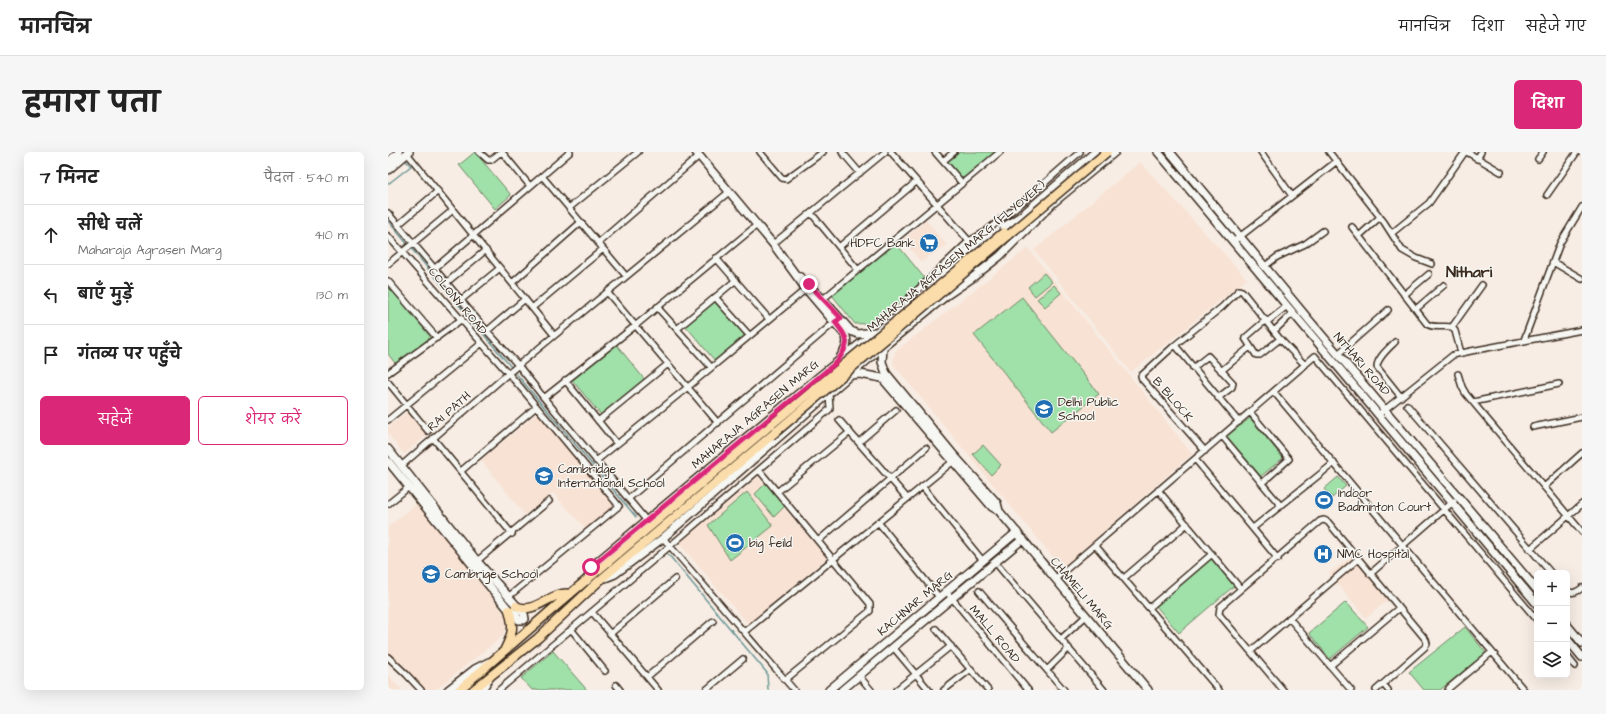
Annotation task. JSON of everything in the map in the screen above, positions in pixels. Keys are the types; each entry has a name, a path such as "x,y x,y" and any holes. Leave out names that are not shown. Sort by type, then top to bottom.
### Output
{"main road":[{"name":"MAHARAJA AGRASEN MARG (FLYOVER)","path":"599,580 622,556 1099,152"},
{"name":"MAHARAJA AGRASEN MARG (FLYOVER)","path":"570,594 622,556 1108,155"},
{"path":"473,690 538,638 599,580"},
{"path":"502,654 512,631 513,608 531,607 541,604 559,594 570,594"},
{"path":"459,690 570,594"}],"street":[{"path":"388,162 399,152"},
{"path":"479,152 488,160 491,160 502,152 530,186"},
{"path":"434,269 570,152"},
{"path":"569,208 638,152"},
{"path":"762,153 782,178 786,179 823,152"},
{"path":"842,152 860,173"},
{"path":"773,244 885,152"},
{"path":"891,152 969,241"},
{"path":"935,152 962,183"},
{"path":"943,161 954,152"},
{"path":"824,299 1000,152"},
{"path":"906,310 906,304 909,298 969,241 984,232 1024,201 1080,152"},
{"name":"MAHARAJA AGRASEN MARG","path":"587,581 591,567 646,520 837,362 906,310 943,276 968,250 1021,216 1095,152"},
{"path":"947,295 1000,256 1053,202 1108,155 1115,152"},
{"path":"1108,155 1122,152"},
{"path":"1152,152 1159,153 1534,600"},
{"path":"1261,152 1292,196"},
{"path":"1329,152 1392,233 1402,250 1416,258 1432,264"},
{"path":"1392,233 1429,202 1466,152 1501,172"},
{"path":"1477,159 1481,152"},
{"path":"1538,159 1543,152"},
{"path":"1547,194 1576,152"},
{"path":"388,170 407,153 554,335"},
{"name":"NITHARI ROAD","path":"1172,153 1309,320 1386,409 1534,586"},
{"path":"598,243 698,154 757,224 806,289 851,331 858,334 876,332"},
{"path":"1233,242 1337,161"},
{"path":"542,176 626,276"},
{"path":"839,247 916,182"},
{"path":"398,225 438,191"},
{"name":"RAI PATH","path":"401,466 518,365 729,192"},
{"path":"1524,340 1553,262 1567,230 1582,207"},
{"path":"388,264 453,210"},
{"path":"811,213 858,270"},
{"path":"388,214 486,331 518,365 646,520"},
{"path":"1359,236 1380,217"},
{"path":"512,283 580,222"},
{"path":"1011,222 1019,223 1023,226 1022,233"},
{"path":"544,398 635,326 757,224"},
{"path":"1352,227 1427,324 1431,327 1452,327"},
{"path":"1265,266 1277,257 1305,244 1323,231"},
{"name":"COLONY ROAD","path":"388,236 482,343 388,420"},
{"path":"532,308 603,249"},
{"path":"446,283 486,250"},
{"path":"716,258 769,319"},
{"path":"599,580 615,574 663,538 872,356 947,295 975,269 976,265 974,261 969,258 950,274 943,276"},
{"path":"1553,262 1582,279"},
{"path":"461,300 500,268"},
{"path":"795,273 824,299 838,320 846,336 846,349 837,362"},
{"path":"1404,295 1429,274"},
{"path":"677,330 736,280"},
{"path":"388,281 437,338"},
{"path":"1416,309 1444,285"},
{"path":"1452,327 1482,285"},
{"path":"596,461 806,289"},
{"name":"B BLOCK","path":"1205,451 1141,376 1175,345 1214,315 1238,290 1242,291 1280,339 1305,365"},
{"path":"607,292 718,423"},
{"path":"715,297 749,336"},
{"path":"486,331 525,299"},
{"path":"1280,339 1260,355 1256,355 1245,338 1287,306"},
{"path":"657,307 711,367"},
{"path":"1338,354 1388,310"},
{"path":"1274,331 1293,313"},
{"path":"388,373 462,319"},
{"path":"628,499 838,320"},
{"path":"1303,325 1309,320"},
{"path":"1452,327 1455,331 1461,353"},
{"path":"1378,415 1453,355 1524,340 1582,330"},
{"path":"1395,342 1377,363 1377,367 1400,397"},
{"path":"482,343 510,372 536,407 619,506 508,597"},
{"path":"1175,345 1239,422"},
{"path":"1221,371 1250,347"},
{"name":"CHAMELI MARG","path":"883,348 882,362 886,373 955,460"},
{"path":"1193,368 1208,356 1233,383 1233,386 1218,398"},
{"path":"1055,579 1315,356 1534,616"},
{"path":"598,421 668,364"},
{"name":"CHAMELI MARG","path":"850,375 860,374 882,378 955,460 997,503 998,511 1145,689"},
{"path":"1458,374 1462,387 1473,402 1582,532"},
{"path":"499,690 830,409 829,394 816,379"},
{"path":"565,380 617,444"},
{"path":"388,382 428,431"},
{"path":"1473,402 1559,384"},
{"path":"1274,392 1492,652 1521,689"},
{"path":"1407,405 1548,570"},
{"path":"461,471 536,407"},
{"path":"858,442 896,410"},
{"path":"1250,412 1289,459 1262,483"},
{"path":"1533,427 1582,417"},
{"path":"839,420 907,498"},
{"path":"777,492 850,432"},
{"path":"1222,436 1281,506"},
{"path":"434,438 512,534"},
{"path":"818,541 926,448"},
{"path":"388,449 477,561 508,597 513,608"},
{"path":"1544,487 1582,453"},
{"path":"1195,459 1278,559"},
{"path":"744,632 955,460"},
{"path":"388,461 513,608"},
{"path":"1253,528 1334,463"},
{"path":"759,470 870,604 871,608 870,612 785,680"},
{"path":"922,486 983,561"},
{"path":"388,504 409,487"},
{"path":"1158,490 1241,589"},
{"path":"1370,574 1459,496"},
{"path":"477,561 512,534 550,501"},
{"path":"1530,549 1582,504"},
{"path":"1283,690 1219,614 1220,607 1278,559 1320,521 1324,520 1328,522 1426,640 1427,644 1425,647 1376,690"},
{"path":"878,522 939,597"},
{"path":"1124,578 1187,524"},
{"name":"KACHNAR MARG","path":"829,690 1016,532"},
{"path":"663,538 794,690"},
{"name":"KACHNAR MARG","path":"842,690 1023,540"},
{"path":"1095,544 1218,690"},
{"path":"1149,608 1212,554"},
{"path":"1250,652 1358,559"},
{"path":"999,567 1104,690"},
{"path":"610,634 675,579"},
{"path":"1570,592 1577,592 1582,588"},
{"name":"MALL ROAD","path":"946,591 1028,690"},
{"path":"979,591 1064,690"},
{"path":"1330,666 1399,608"},
{"path":"592,612 658,690"},
{"path":"1061,639 1086,616"},
{"path":"1290,618 1351,690"},
{"path":"647,677 713,622"},
{"path":"571,629 605,671"},
{"path":"936,629 988,690"},
{"path":"1570,629 1582,643"},
{"path":"1570,642 1582,657"},
{"path":"896,690 950,646"},
{"path":"893,647 929,690"},
{"path":"1047,670 1069,648"},
{"path":"1448,690 1492,652"},
{"path":"448,690 475,669 502,654"},
{"path":"388,657 421,690"},
{"path":"706,690 743,659"},
{"path":"1570,660 1575,666"},
{"path":"944,690 950,688 970,669"},
{"path":"482,690 491,675"},
{"path":"859,676 871,690"},
{"path":"1383,684 1388,690"},
{"path":"616,685 620,690"}],"shaded area":[{"path":"1140,162 1247,279 1131,372 1034,250"},
{"path":"926,220 947,245 921,262 903,240"},
{"name":"Delhi Public School","path":"1028,248 1192,454 1062,568 893,364 895,352"},
{"path":"408,411 427,435 404,454 388,434 388,427"},
{"name":"Cambridge International School","path":"540,411 616,504 586,529 553,493 525,515 481,460"},
{"path":"758,477 827,558 748,624 679,543"},
{"name":"Cambrige School","path":"419,502 509,620 503,636 435,690 427,690 388,654 388,527"},
{"path":"1353,556 1389,599 1366,618 1329,573"},
{"path":"388,675 402,690 388,690"}],"green space":[{"path":"475,152 511,195 495,209 459,165"},
{"path":"960,152 996,152 963,179 948,162"},
{"path":"896,243 926,280 877,323 855,324 832,295"},
{"path":"1044,273 1052,282 1035,296 1028,287"},
{"path":"388,285 432,339 398,367 388,354"},
{"path":"1054,285 1061,293 1045,307 1037,299"},
{"path":"1022,297 1099,394 1051,432 974,335"},
{"path":"717,299 747,335 715,361 685,325"},
{"path":"616,344 645,380 601,415 572,380"},
{"path":"1250,418 1283,458 1260,477 1226,437"},
{"path":"983,445 1001,465 991,475 973,454"},
{"path":"1338,477 1346,486 1332,498 1324,489"},
{"path":"766,483 785,506 774,517 755,494"},
{"name":"big feild","path":"747,492 773,526 730,560 708,525"},
{"path":"1212,558 1235,585 1179,633 1156,606"},
{"path":"1346,602 1368,627 1330,659 1309,633"},
{"path":"1465,627 1486,653 1440,690 1424,690 1409,672"},
{"path":"553,651 587,690 532,690 521,678"}],"waterway":[{"path":"388,184 411,166 404,159"},
{"path":"388,221 512,368"},
{"path":"514,371 636,517"},
{"path":"668,554 767,673 768,690"}],"place":[{"name":"HDFC Bank","path":"929,243"},
{"name":"Delhi Public School","path":"1044,409"},
{"name":"Cambridge International School","path":"544,476"},
{"name":"Indoor Badminton Court","path":"1324,500"},
{"name":"big feild","path":"735,543"},
{"name":"NMC Hospital","path":"1323,554"},
{"name":"Cambrige School","path":"431,574"}],"district":[{"name":"Nithari","path":"1469,271"}],"route":[{"path":"591,567 837,362 846,349 847,341 846,336 835,322 841,318 809,284"}]}
